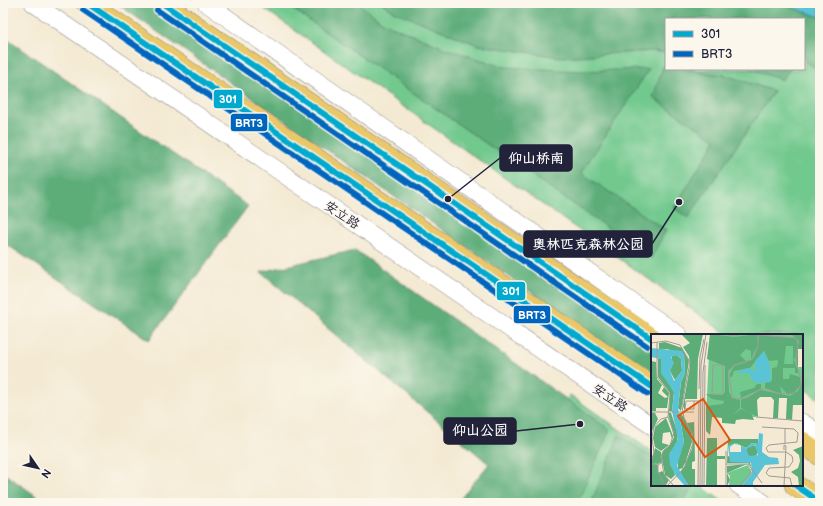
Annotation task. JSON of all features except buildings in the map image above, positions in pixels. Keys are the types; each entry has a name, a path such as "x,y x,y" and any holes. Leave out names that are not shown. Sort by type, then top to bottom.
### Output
{"main road":[{"path":"87,3 651,386"},
{"path":"162,3 651,338"},
{"path":"803,443 820,455"},
{"path":"796,486 820,502"}],"street":[{"name":"安立路","path":"33,3 651,425"},
{"path":"206,3 677,334"},
{"path":"803,423 820,434"},
{"path":"739,486 764,503"}],"green space":[{"path":"116,3 155,3 651,347 651,375"},
{"path":"256,3 820,3 820,400 803,388 803,334 727,334"},
{"path":"284,3 358,3 384,23 444,48 504,67 580,71 649,69 581,173 666,230 651,258"},
{"path":"382,3 779,3 820,17 820,71 805,61 805,18 665,18 665,53 654,51 560,57 478,45 393,11"},
{"path":"3,36 248,206 149,340 3,242"},
{"path":"663,67 665,67 665,70 686,70 725,75 774,91 688,218 674,208 716,140 653,98"},
{"path":"753,70 789,70 782,80"},
{"path":"355,250 610,430 577,503 457,503 489,464 261,272"},
{"path":"570,395 651,451 651,486 700,486 725,503 492,503"},
{"path":"619,435 651,457 651,486 693,487 682,503 591,503"},
{"path":"3,473 38,497 34,503 3,503"}],"water":[{"path":"779,3 820,3 820,17"}],"transit line":[{"name":"301","path":"87,3 651,386"},
{"name":"301","path":"162,3 651,338"},
{"name":"BRT3","path":"83,10 648,394"},
{"name":"BRT3","path":"157,10 647,346"},
{"name":"301","path":"796,486 820,502"}],"place":[{"name":"仰山桥南","path":"448,199"},
{"name":"奥林匹克森林公园","path":"679,202"},
{"name":"仰山公园","path":"580,424"}]}
